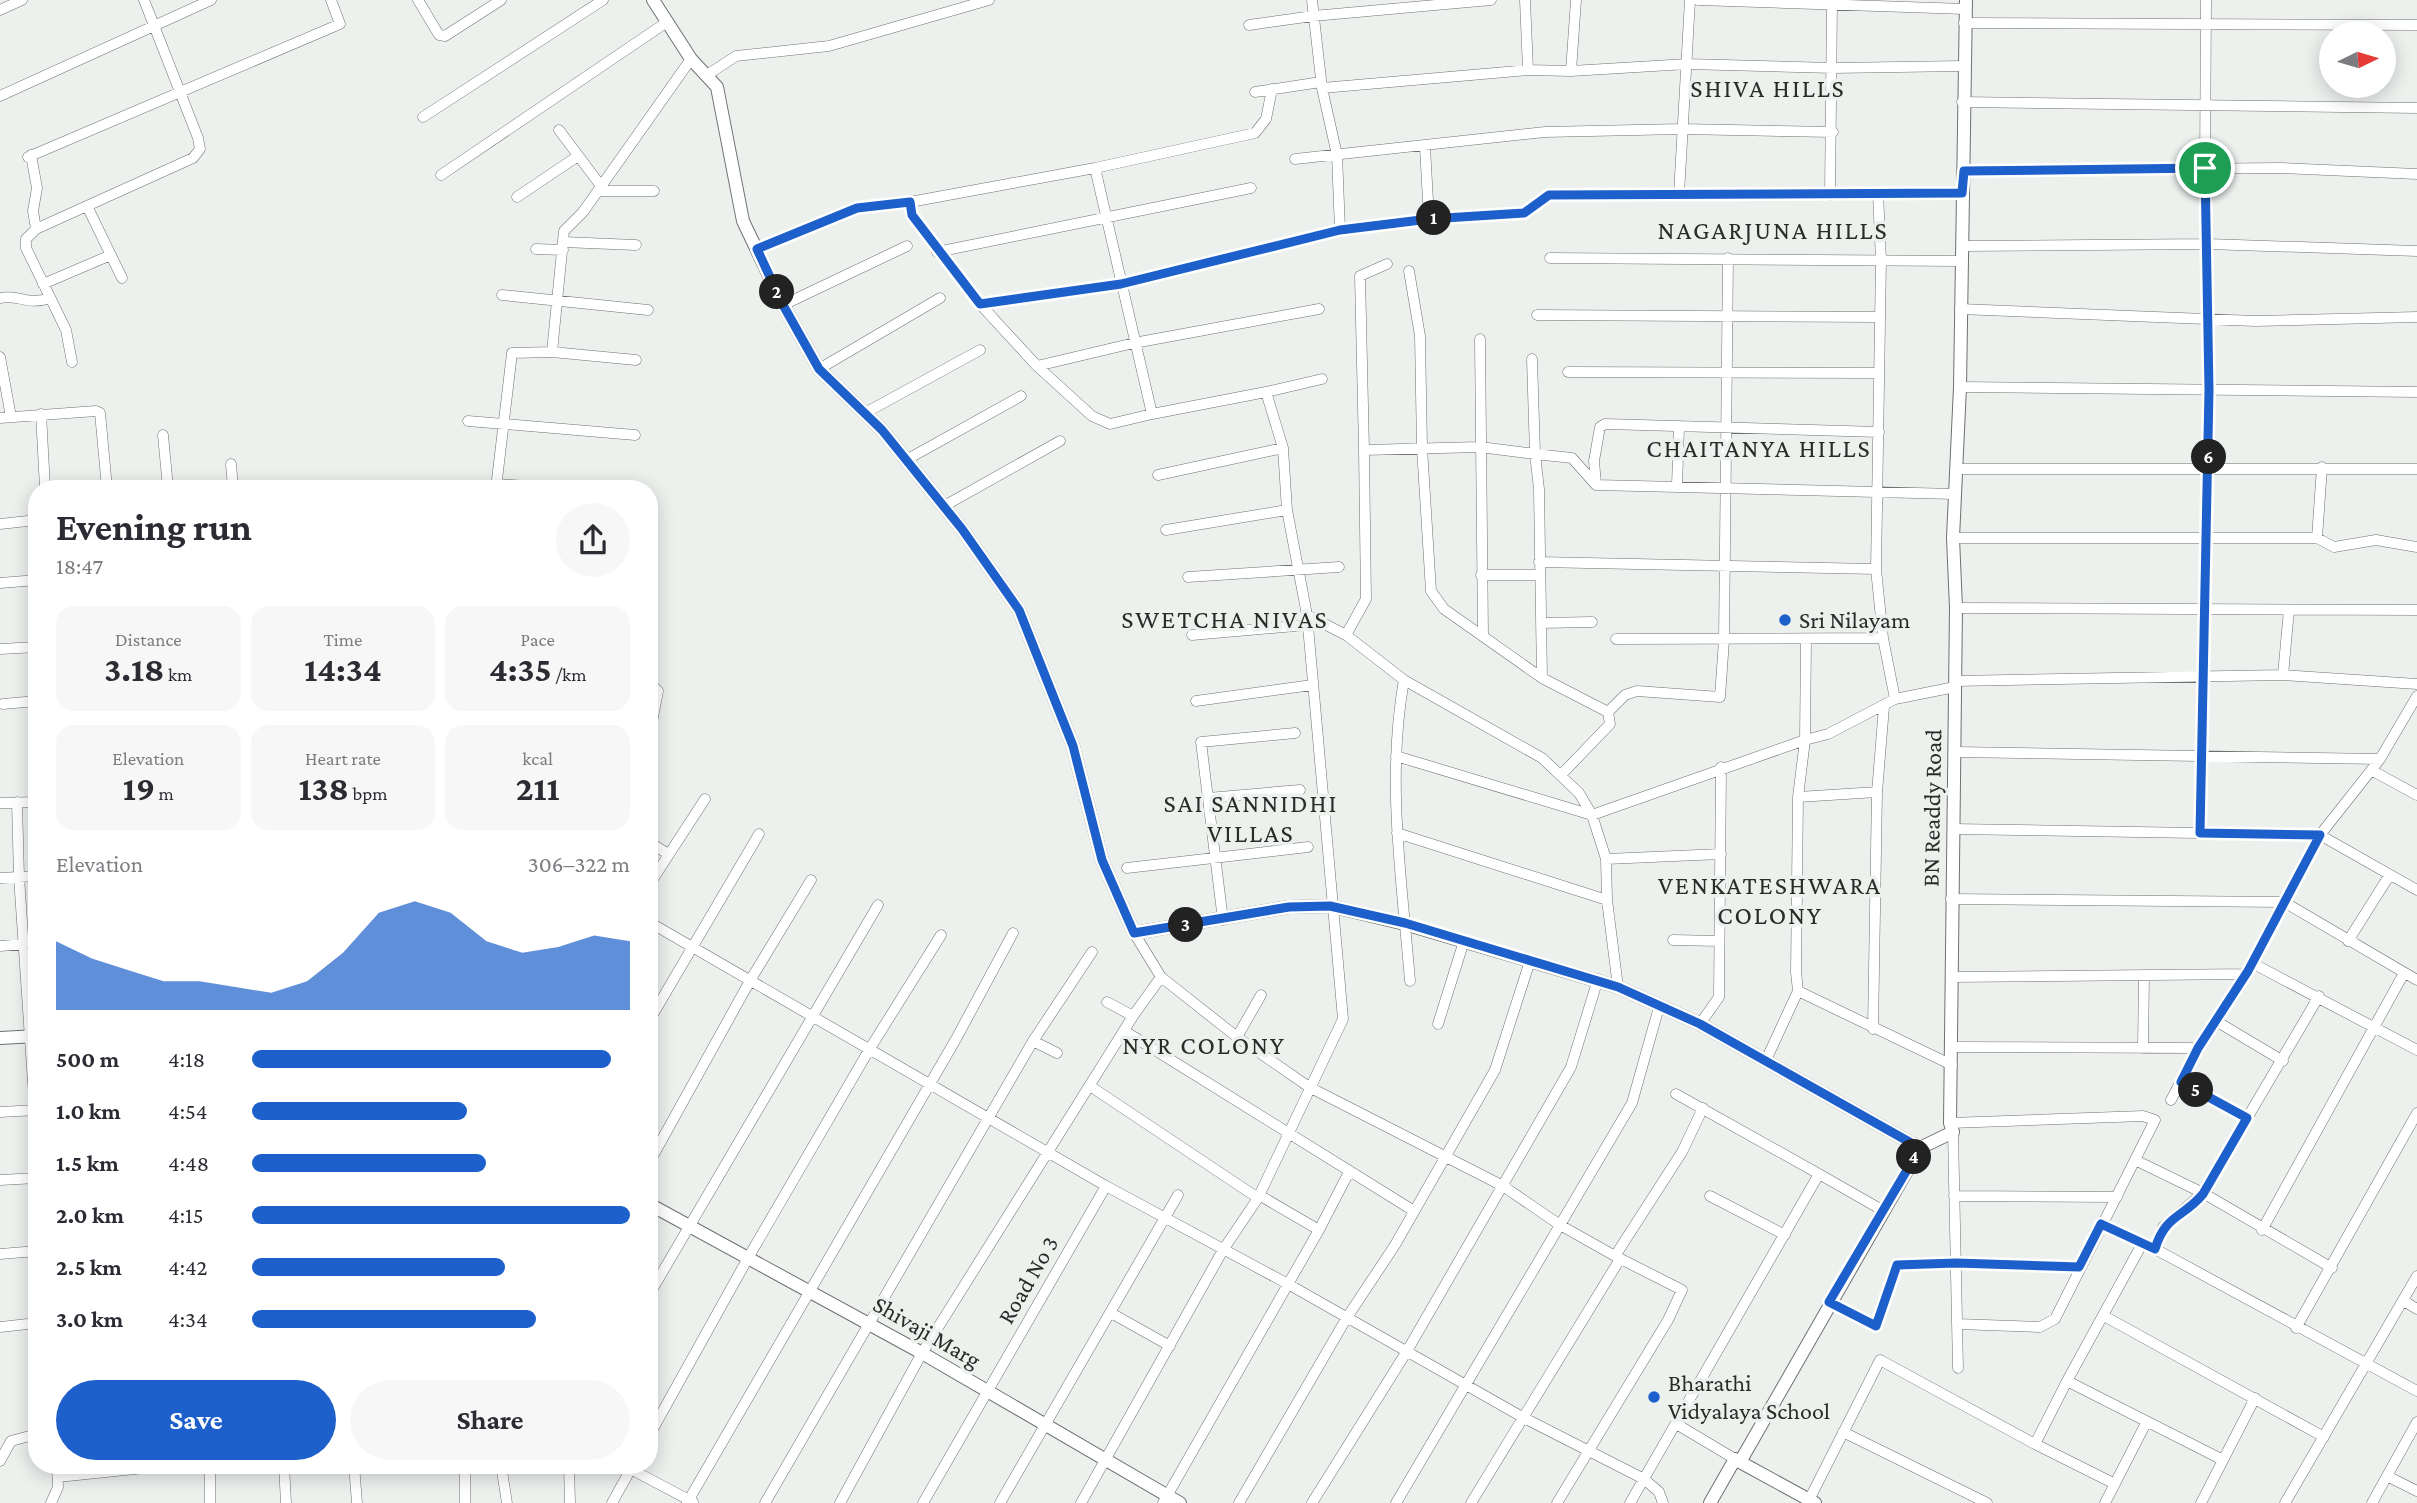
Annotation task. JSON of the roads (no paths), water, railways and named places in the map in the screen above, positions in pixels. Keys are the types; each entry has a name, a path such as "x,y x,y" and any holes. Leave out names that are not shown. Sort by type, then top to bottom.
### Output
{"street":[{"path":"0,10 22,0"},
{"path":"72,362 66,330 26,248 26,239 36,229 193,158 200,149 144,0"},
{"path":"0,96 211,0"},
{"path":"36,229 33,211 37,188 30,156 340,24 331,0"},
{"path":"418,0 439,35 445,36 501,0"},
{"path":"423,117 603,0"},
{"path":"653,0 691,59 717,88 743,221 783,305 819,369 865,413 906,460 944,506 1019,610 1073,746 1102,860 1134,933 1161,977 1237,1037 1309,1087 1503,1186 1560,1225 1682,1290 1668,1320 1557,1503"},
{"path":"707,75 736,57 829,46 989,0"},
{"path":"1312,0 1321,85 1337,155 1340,230"},
{"path":"1249,25 1313,16 1491,0"},
{"path":"1525,0 1528,70"},
{"path":"1571,71 1576,0"},
{"path":"1679,194 1690,0"},
{"path":"1698,0 1966,5"},
{"path":"2200,833 2209,390 2205,168 2206,0"},
{"path":"1830,195 1833,2"},
{"name":"BN Readdy Road","path":"1951,1127 1951,899 1955,752 1953,538 1960,387 1964,171 1962,102 1966,5"},
{"path":"441,175 667,22"},
{"path":"1964,23 2417,25"},
{"path":"552,352 564,231 600,188 691,59"},
{"path":"1255,92 1528,70 1571,71 1687,64 1833,68 1963,66"},
{"path":"757,249 857,208 910,202 1095,168 1255,134 1266,119 1272,89"},
{"path":"1962,102 2417,108"},
{"path":"1296,159 1545,132 1682,129 1832,132"},
{"path":"559,130 600,188"},
{"path":"1425,147 1429,219"},
{"path":"517,197 578,156"},
{"path":"1095,168 1152,414"},
{"path":"1964,171 2205,168 2417,174"},
{"path":"600,188 654,191"},
{"path":"937,252 1105,220 1251,188"},
{"path":"1878,193 1881,260 1880,492 1876,569 1883,638 1895,699"},
{"path":"980,304 1121,284 1340,230 1429,219 1524,213 1549,195 1962,193"},
{"path":"910,202 912,215 937,252 980,304 1037,366 1102,423 1110,424 1322,380"},
{"path":"87,206 122,278"},
{"path":"1963,246 2208,244 2417,251"},
{"path":"536,249 636,245"},
{"path":"783,305 906,246"},
{"path":"43,284 111,255"},
{"path":"1550,258 1961,261"},
{"path":"1608,712 1625,695 1637,691 1720,697 1727,487 1728,258"},
{"path":"1346,635 1366,599 1360,276 1387,264"},
{"path":"1409,271 1420,336 1422,448 1431,591 1444,609 1542,678 1608,712"},
{"path":"502,295 648,310"},
{"path":"0,298 12,296 33,303 50,298"},
{"path":"819,369 940,298"},
{"path":"1960,309 2255,321 2417,317"},
{"path":"1037,366 1134,343 1319,310"},
{"path":"1537,315 1880,317"},
{"path":"1479,339 1483,635"},
{"path":"865,413 980,350"},
{"path":"497,480 512,353 552,352 636,360"},
{"path":"0,357 11,417"},
{"path":"1532,359 1542,678"},
{"path":"1568,372 1879,373"},
{"path":"1960,387 2417,392"},
{"path":"1081,1503 1223,1250 1258,1196 1343,1019 1330,906 1307,620 1300,567 1287,510 1283,448 1266,392"},
{"path":"906,460 1021,397"},
{"path":"0,418 100,413 106,480"},
{"path":"41,414 45,480"},
{"path":"468,421 635,435"},
{"path":"1596,485 1594,461 1600,427 1614,423 1727,429 1879,432"},
{"path":"1677,486 1679,426"},
{"path":"163,435 168,480"},
{"path":"944,506 1060,441"},
{"path":"1364,450 1480,447 1535,454 1564,454 1572,458 1596,485 1955,494"},
{"path":"1158,475 1283,448"},
{"path":"231,464 232,480"},
{"path":"2317,538 2322,467"},
{"path":"1956,469 2417,469"},
{"path":"1166,530 1287,510"},
{"path":"0,524 28,521"},
{"path":"1953,538 2317,538 2334,547 2376,540 2417,547"},
{"path":"1539,562 1876,569"},
{"path":"1188,577 1300,567 1339,567"},
{"path":"1481,575 1540,575"},
{"path":"0,583 28,581"},
{"path":"1955,608 2417,610"},
{"path":"2283,675 2290,610"},
{"path":"1192,635 1307,620 1346,635 1404,680 1542,758 1579,793 1591,815 1606,859 1618,987"},
{"path":"1541,623 1592,622"},
{"path":"1616,639 1883,638"},
{"path":"1766,1060 1798,991 1798,797 1805,740 1806,639"},
{"path":"0,649 28,647"},
{"path":"1396,756 1591,815 1721,767 1829,734 1895,699 1955,684 2283,675 2417,684"},
{"path":"1404,680 1395,729 1397,833 1410,981"},
{"path":"1196,701 1312,685"},
{"path":"2171,1100 2198,1048 2246,974 2320,835 2412,714 2417,696"},
{"path":"3,704 28,702"},
{"path":"1873,1029 1877,792 1884,707"},
{"path":"1561,775 1610,724 1608,712"},
{"path":"1223,920 1201,742 1295,733"},
{"path":"1955,752 2380,759"},
{"path":"1700,1024 1718,997 1721,767"},
{"path":"2371,770 2417,795"},
{"path":"1208,798 1300,790"},
{"path":"1798,797 1877,792"},
{"path":"658,870 705,799"},
{"path":"17,802 19,877 28,981"},
{"path":"0,803 28,802"},
{"path":"1953,829 2320,835 2417,890"},
{"path":"1397,833 1608,900"},
{"path":"658,1006 759,834"},
{"path":"1128,868 1308,847"},
{"path":"658,848 668,854"},
{"path":"1606,859 1721,854"},
{"path":"0,878 28,876"},
{"path":"2348,941 2389,876"},
{"path":"658,1147 751,979 811,880"},
{"path":"1951,899 2284,902 2417,980"},
{"path":"658,1280 877,905"},
{"path":"1134,933 1289,907 1330,906 1405,923 1618,987 1700,1024 1920,1148"},
{"path":"658,927 1106,1186 1288,1284 1524,1418 1644,1479 1659,1492 1663,1503"},
{"path":"643,1474 691,1502 809,1290 956,1039 1013,933"},
{"path":"658,1420 869,1050 941,935"},
{"path":"1673,940 1719,941"},
{"path":"1438,1024 1464,941"},
{"path":"0,946 28,944"},
{"path":"765,1503 868,1322 991,1119 1033,1041 1092,952"},
{"path":"1239,1503 1495,1070 1530,961"},
{"path":"2252,963 2417,1050"},
{"path":"2262,1230 2404,973"},
{"path":"1952,977 2246,974"},
{"path":"2143,1048 2144,975"},
{"path":"840,1503 922,1353 1126,1032 1133,1016 1161,977"},
{"path":"1312,1503 1407,1351 1571,1067 1598,979"},
{"path":"1798,991 1952,1065"},
{"path":"1237,1037 1261,995"},
{"path":"2155,1249 2163,1227 2203,1194 2319,996"},
{"path":"1107,1002 1133,1016"},
{"path":"1396,1503 1632,1103 1659,1007"},
{"path":"2216,1021 2283,1061"},
{"path":"1126,1032 1287,1135 1413,1211"},
{"path":"0,1038 28,1036"},
{"path":"1033,1041 1057,1053"},
{"path":"1951,1047 2198,1048"},
{"path":"2181,1082 2247,1118"},
{"path":"1090,1086 1258,1196 1319,1230"},
{"path":"1676,1094 1882,1210"},
{"path":"1471,1503 1682,1152 1703,1108"},
{"path":"0,1112 28,1110"},
{"path":"2297,1328 2417,1113"},
{"path":"1710,1503 1920,1148 1951,1127 2151,1116 2154,1125 2049,1324 2040,1327 1957,1324"},
{"path":"1951,1127 1958,1368"},
{"path":"2135,1160 2203,1194 2332,1268"},
{"path":"1165,1499 1319,1230 1349,1172"},
{"path":"1630,1503 1678,1425 1819,1174"},
{"path":"0,1180 28,1178"},
{"name":"Road No 3","path":"923,1503 1106,1186"},
{"path":"1000,1503 1047,1426 1178,1195"},
{"path":"1710,1196 1785,1235"},
{"path":"1954,1196 2117,1197"},
{"name":"Shivaji Marg","path":"658,1209 868,1322 1106,1460 1165,1499 1180,1503"},
{"path":"2101,1224 2155,1249 2366,1366 2417,1391"},
{"path":"2035,1444 2142,1244"},
{"path":"0,1254 28,1252"},
{"path":"1829,1302 1876,1326 1897,1265 1956,1263 2079,1267"},
{"path":"2285,1503 2417,1276"},
{"path":"2404,1301 2417,1309"},
{"path":"1111,1313 1170,1346"},
{"path":"2104,1315 2324,1437"},
{"path":"0,1326 28,1324"},
{"path":"1678,1425 1812,1501 1880,1360 2115,1484"},
{"path":"2067,1381 2223,1460"},
{"path":"2201,1503 2255,1398"},
{"path":"2372,1503 2417,1422"},
{"path":"2105,1503 2146,1423"},
{"path":"1843,1432 1987,1503"},
{"path":"0,1461 11,1441 28,1436"},
{"path":"51,1503 58,1474"},
{"path":"58,1478 84,1474"},
{"path":"210,1474 210,1503"},
{"path":"284,1474 286,1503"},
{"path":"355,1474 357,1503"},
{"path":"465,1474 465,1503"},
{"path":"502,1474 507,1503"},
{"path":"569,1474 570,1503"},
{"path":"612,1503 625,1474"},
{"path":"2387,1476 2417,1491"}],"place":[{"name":"Sri Nilayam","path":"1785,620"},
{"name":"Bharathi Vidyalaya School","path":"1654,1397"}],"district":[{"name":"SHIVA HILLS","path":"1768,88"},
{"name":"NAGARJUNA HILLS","path":"1773,230"},
{"name":"CHAITANYA HILLS","path":"1759,448"},
{"name":"SWETCHA NIVAS","path":"1225,619"},
{"name":"SAI SANNIDHI VILLAS","path":"1251,818"},
{"name":"VENKATESHWARA COLONY","path":"1770,900"},
{"name":"NYR COLONY","path":"1204,1045"}]}
